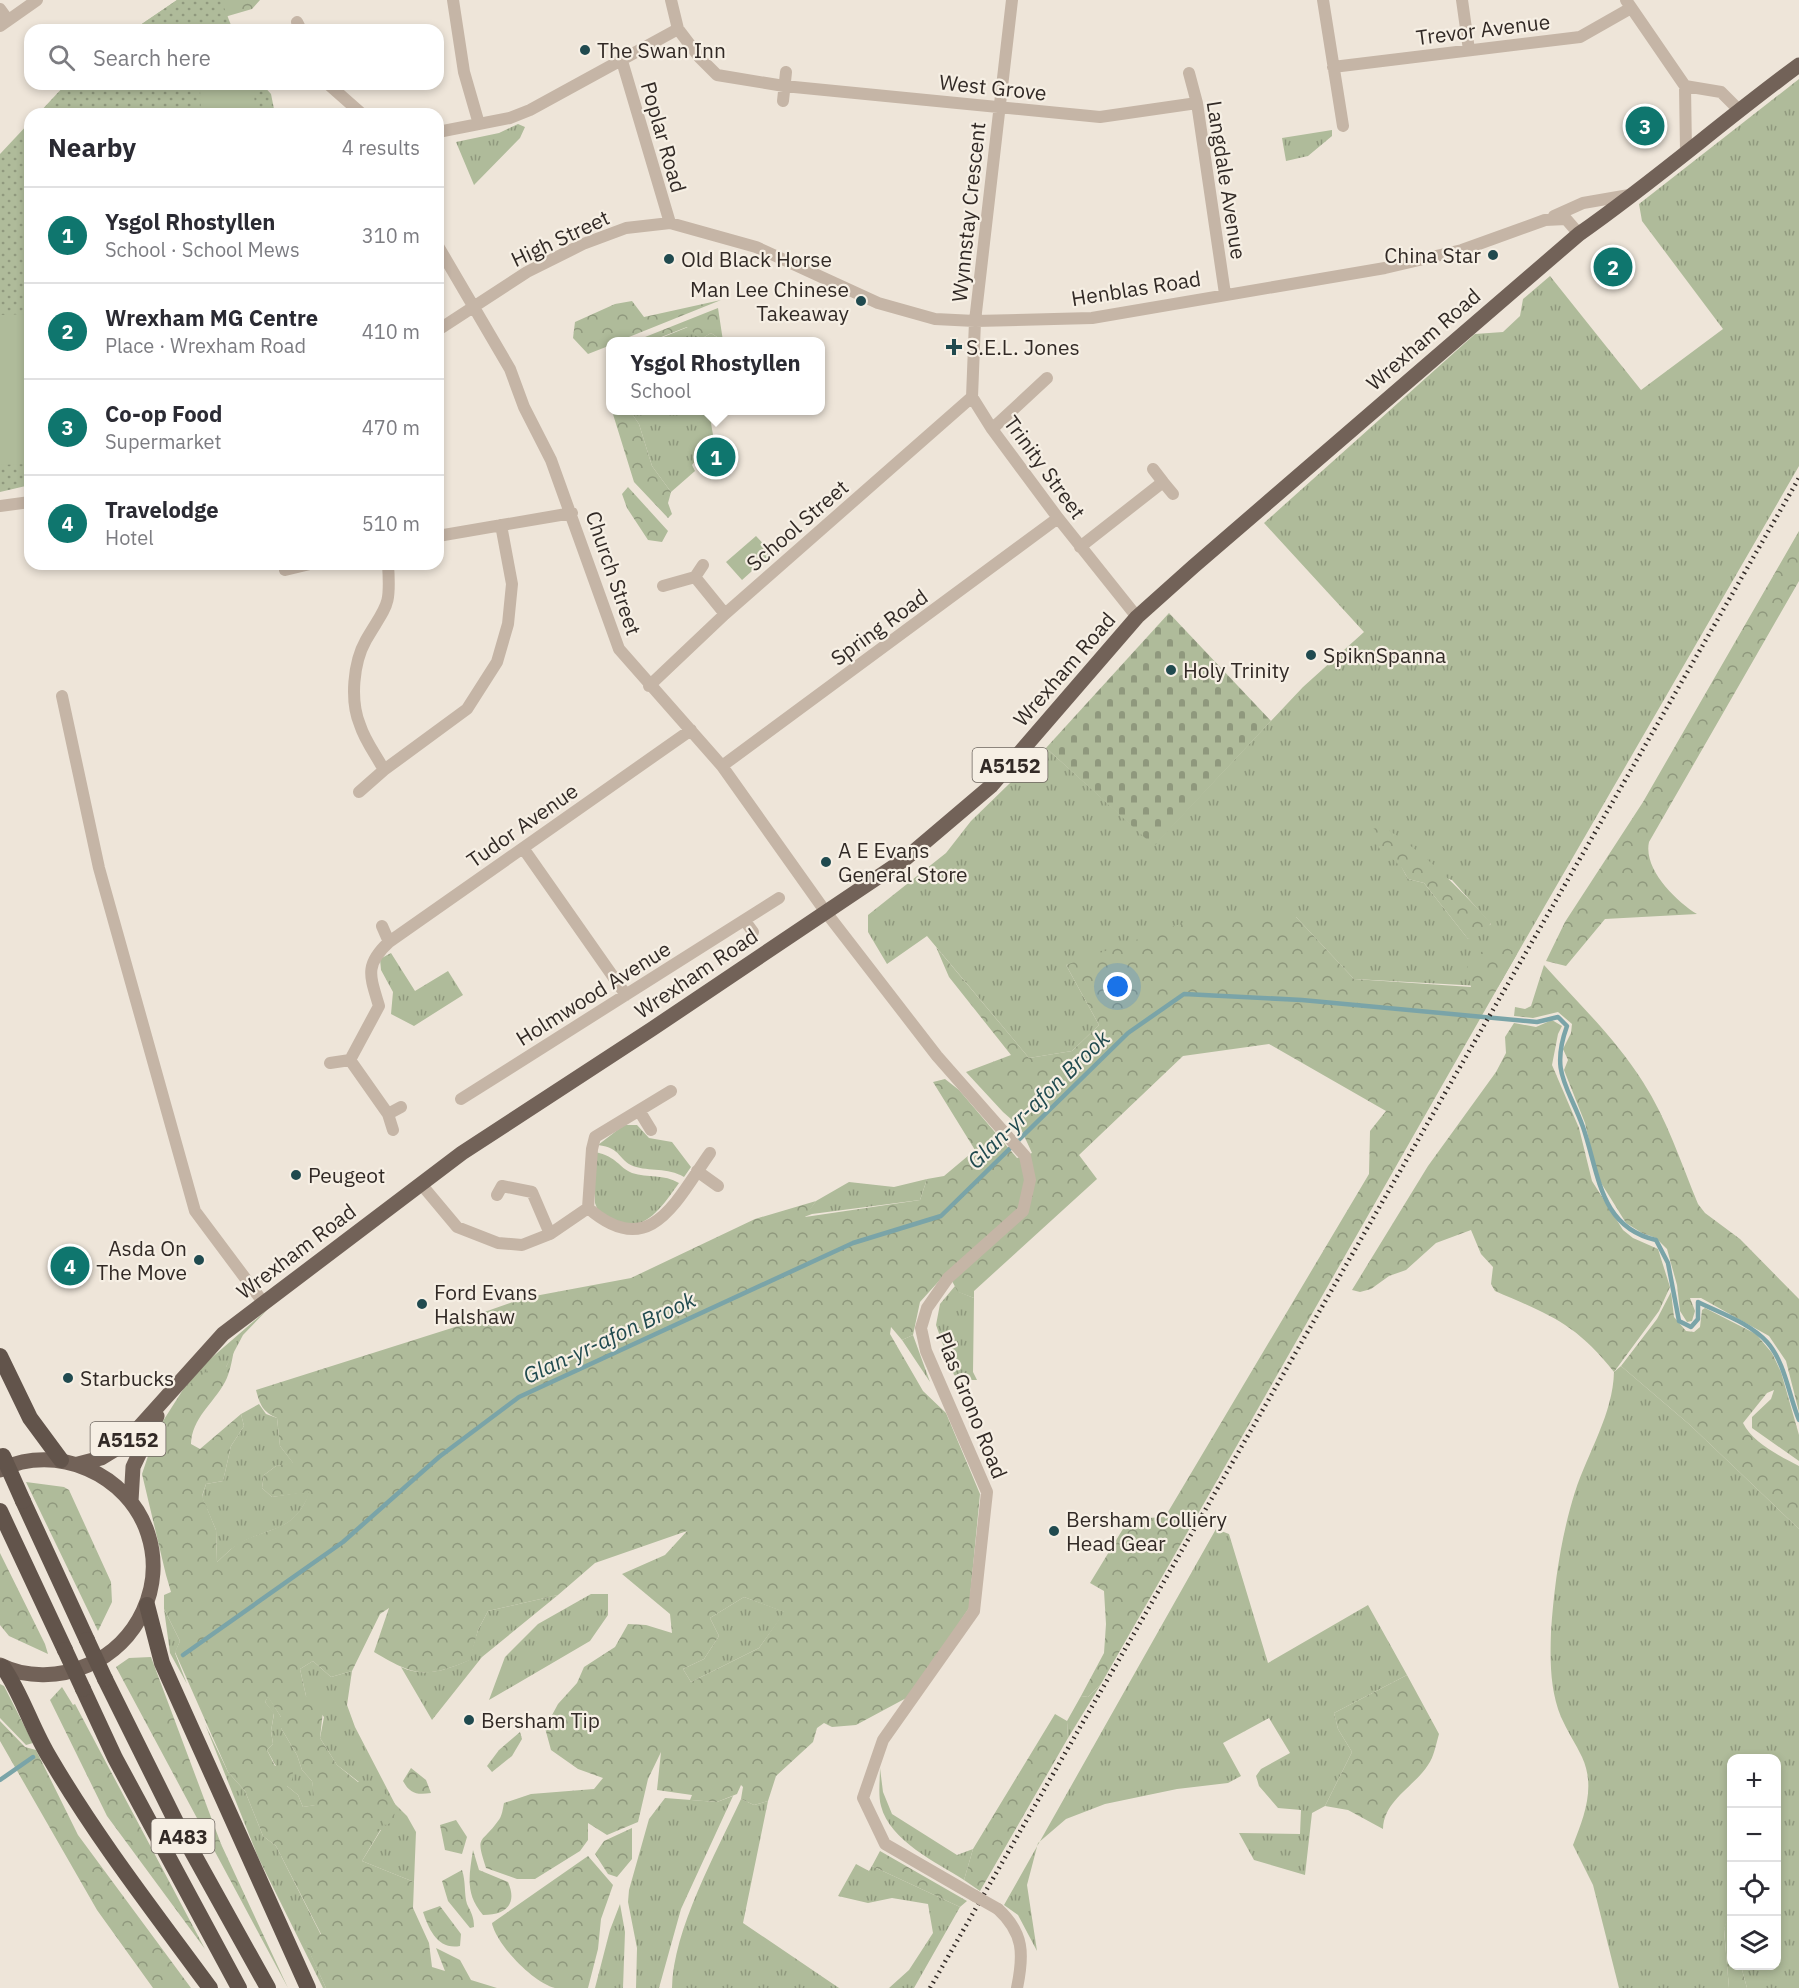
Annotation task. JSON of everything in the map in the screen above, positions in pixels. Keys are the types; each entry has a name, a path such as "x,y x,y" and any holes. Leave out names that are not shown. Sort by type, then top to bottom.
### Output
{"highway":[{"path":"0,1356 30,1418 61,1460"},
{"name":"A483","path":"1,1459 23,1501 105,1679 179,1828 268,1988"},
{"name":"A483","path":"0,1512 82,1689 136,1798 239,1988"},
{"path":"147,1605 162,1663 308,1988"},
{"path":"1,1666 22,1697 50,1759 80,1806 210,1988"}],"main road":[{"name":"Wrexham Road","path":"78,1464 114,1451 166,1398 223,1334 462,1153 905,859 991,786 1137,617 1412,376 1579,234 1636,194 1686,151 1799,66"},
{"name":"Wrexham Road","path":"131,1501 130,1484 136,1459 166,1398"},
{"path":"1,1459 61,1460 78,1464 107,1479 131,1501 148,1533 154,1569 147,1605 130,1635 104,1659 71,1672 37,1675 1,1666"}],"street":[{"path":"0,9 4,23 37,0"},
{"path":"453,0 464,72 478,124"},
{"path":"444,131 510,118 530,110 678,29 671,0"},
{"name":"Wynnstay Crescent","path":"975,321 1012,0"},
{"path":"1323,0 1343,126"},
{"path":"1462,0 1469,50"},
{"path":"1628,4 1685,86 1686,151"},
{"name":"Trevor Avenue","path":"1333,67 1580,37 1628,4"},
{"name":"West Grove","path":"678,29 700,58 717,75 784,86 1100,117 1197,103"},
{"name":"Poplar Road","path":"622,61 670,223"},
{"path":"783,101 786,72"},
{"name":"Langdale Avenue","path":"1189,73 1197,103 1225,294"},
{"path":"1685,86 1721,92 1739,110"},
{"path":"335,90 355,108"},
{"name":"Henblas Road","path":"670,223 756,248 878,303 935,319 975,321 1092,318 1385,268 1462,250 1545,220 1583,203 1636,194"},
{"path":"1545,220 1566,219 1579,234"},
{"name":"High Street","path":"444,326 527,272 583,244 626,228 670,223"},
{"name":"Church Street","path":"444,256 510,369 524,407 551,460 572,513 619,649 649,686 722,766 825,911"},
{"path":"972,396 975,321"},
{"path":"992,429 1047,378"},
{"name":"Trinity Street","path":"972,396 992,429 1058,518 1137,617"},
{"name":"School Street","path":"649,686 725,614 972,396"},
{"path":"1153,469 1173,494"},
{"path":"1080,546 1164,482"},
{"path":"0,506 24,503"},
{"path":"444,535 572,513"},
{"name":"Spring Road","path":"722,766 1058,518"},
{"path":"359,792 384,770 467,709 497,662 508,624 512,584 501,525"},
{"path":"663,586 695,577 703,565"},
{"path":"384,770 359,724 354,685 364,642 384,613 390,595 388,570"},
{"path":"695,577 725,614"},
{"path":"62,696 99,868 195,1210 263,1302"},
{"name":"Tudor Avenue","path":"350,1060 378,1006 370,977 375,955 390,942 691,730"},
{"path":"523,848 626,995"},
{"name":"Holmwood Avenue","path":"461,1099 626,995 749,926 779,898"},
{"name":"Plas Grono Road","path":"825,911 937,1056 1022,1153 1030,1180 1023,1211 948,1278 927,1308 921,1328 926,1351 987,1492 974,1611 883,1740 863,1798 885,1844 998,1908 1012,1922 1018,1933 1021,1969 1017,1988"},
{"path":"382,926 390,942"},
{"path":"330,1063 350,1060 388,1114 393,1130"},
{"path":"588,1208 592,1149 595,1137 640,1112 671,1091"},
{"path":"388,1114 401,1107"},
{"path":"640,1112 651,1130"},
{"path":"588,1208 611,1226 621,1230 646,1228 672,1205 710,1153"},
{"path":"697,1171 718,1186"},
{"path":"421,1184 457,1227 498,1243 522,1245 550,1234 588,1208"},
{"path":"496,1196 502,1186 532,1192 550,1234"}],"green space":[{"path":"177,0 260,0 252,9 228,16 217,24 142,24"},
{"path":"177,0 221,0 231,24 142,24"},
{"path":"1799,79 1799,466 1498,987 1354,979 1296,917 1066,965 1099,1025 1072,1051 1029,1058 927,936 887,964 868,932 868,915 946,853 971,821 1046,748 1154,845 1303,687 1364,632 1264,523 1475,334 1503,332 1520,316 1523,299 1550,276 1641,390 1723,329 1642,221 1639,204","holes":["1401,866 1452,880 1491,924 1468,939 1424,883 1408,879"]},
{"path":"60,90 267,90 271,94 274,108 44,108"},
{"path":"200,90 254,90 255,108 201,108"},
{"path":"518,124 525,127 520,138 474,185 456,142 499,133"},
{"path":"24,128 24,486 0,492 0,154"},
{"path":"1332,130 1332,136 1308,156 1286,161 1282,138"},
{"path":"721,300 629,337 606,337 606,347 588,354 573,338 575,322 615,304 632,301 644,317"},
{"path":"718,308 722,337 711,333 699,337 687,327 661,337 645,337"},
{"path":"24,314 24,464 0,465 0,315"},
{"path":"688,327 699,337 663,337"},
{"path":"711,333 717,337 704,337"},
{"path":"613,415 633,415 639,424 652,466 671,492 668,503 672,514 668,518 634,482"},
{"path":"633,415 710,415 714,440 711,452 696,460 692,465 695,471 671,492 652,466 639,424"},
{"path":"628,487 668,531 662,542 648,540 627,508 622,494"},
{"path":"1799,531 1799,581 1649,842 1648,852 1656,873 1671,893 1697,914 1605,919 1566,966 1546,961 1565,922 1643,802"},
{"path":"756,536 772,553 742,580 726,562"},
{"path":"1169,613 1271,721 1154,846 1046,748"},
{"path":"1382,826 1440,870 1491,923 1482,935 1468,939 1424,883 1408,879 1400,866 1378,847 1373,836 1373,829"},
{"path":"1200,917 1296,917 1354,979 1471,987 1467,967 1478,953 1503,945 1517,954 1101,1684 1088,1697 1081,1696 1104,1653 1106,1624 1104,1591 1090,1583 1129,1519 1165,1517 1369,1174 1370,1131 1386,1111 1269,1044 1183,1056 1079,1155 1097,1179 974,1291 974,1298 958,1292 947,1272 920,1302 913,1335 902,1340 891,1327 890,1334 923,1391 946,1413 980,1494 969,1608 910,1696 856,1725 832,1727 824,1723 817,1728 813,1742 776,1776 768,1801 754,1805 741,1799 743,1787 741,1785 737,1794 717,1802 690,1800 692,1795 657,1790 661,1752 648,1779 638,1822 607,1835 588,1823 588,1840 580,1851 535,1879 517,1879 486,1868 480,1845 499,1819 504,1803 531,1794 594,1789 603,1778 578,1769 551,1750 545,1728 558,1704 577,1683 584,1667 615,1647 628,1624 646,1625 672,1633 670,1614 622,1574 665,1555 687,1531 595,1563 558,1595 488,1611 478,1630 470,1660 455,1666 431,1672 420,1672 400,1666 374,1652 389,1608 380,1614 352,1671 331,1677 313,1661 300,1669 306,1696 324,1702 320,1738 337,1765 358,1782 374,1782 395,1804 394,1822 385,1825 377,1813 371,1829 381,1829 362,1861 414,1882 413,1908 429,1943 432,1967 445,1971 436,1948 460,1960 471,1980 497,1988 326,1988 304,1941 321,1934 276,1846 263,1836 245,1791 228,1772 175,1652 180,1641 164,1609 164,1595 171,1592 142,1474 156,1432 184,1388 214,1366 226,1367 234,1350 227,1378 195,1426 191,1444 200,1449 241,1414 244,1426 231,1446 223,1481 206,1484 202,1496 216,1530 217,1562 239,1543 280,1526 297,1515 309,1492 272,1497 262,1488 264,1475 276,1466 293,1463 280,1446 277,1418 263,1407 256,1390 474,1321 473,1316 524,1298 631,1278 755,1219 816,1201 805,1217 920,1200 927,1179 944,1176 975,1150 933,1082 945,1079 959,1090 1017,1158 1032,1153 1020,1127 966,1072 1011,1055 949,977 936,947 1029,1058 1072,1051 1099,1025 1066,965","holes":["744,1597 784,1612 759,1648 691,1682 683,1669 704,1659 719,1636 710,1618","268,1697 281,1717 281,1728 297,1755 302,1770 312,1781 315,1805 303,1807 298,1795 287,1786 292,1780 293,1771 286,1765 275,1766 267,1750 273,1744 271,1731 274,1713 265,1702"]},
{"path":"391,953 415,991 448,971 463,995 414,1026 391,1014 393,992 381,970 380,959"},
{"path":"1544,965 1609,1036 1643,1082 1666,1126 1698,1204 1705,1213 1740,1239 1799,1299 1799,1412 1786,1361 1769,1336 1701,1298 1690,1298 1695,1311 1692,1321 1687,1322 1680,1311 1677,1285 1667,1249 1656,1238 1626,1223 1598,1178 1585,1123 1564,1070 1568,1060 1563,1049 1571,1033 1572,1024 1558,1012 1533,1018 1514,1016 1515,1007 1525,1009 1531,1006"},
{"path":"1552,1020 1562,1026 1558,1034 1552,1065 1579,1128 1592,1181 1623,1230 1633,1238 1658,1249 1670,1287 1659,1311 1614,1372 1600,1355 1574,1331 1547,1314 1495,1291 1491,1284 1493,1267 1481,1254 1471,1230 1436,1243 1406,1270 1389,1276 1371,1289 1360,1292 1352,1290 1428,1166 1496,1072 1506,1053 1505,1037 1514,1023 1536,1027"},
{"path":"624,1125 637,1125 649,1138 672,1142 691,1167 684,1177 671,1172 633,1166 616,1151 598,1145"},
{"path":"595,1152 613,1159 632,1173 668,1178 679,1183 663,1205 649,1218 633,1225 621,1223 598,1211 595,1203"},
{"path":"927,1179 920,1200 812,1214 804,1217 816,1201 849,1182 894,1187"},
{"path":"955,1286 959,1292 974,1298 973,1372 977,1380 966,1380 954,1375 936,1325 940,1304"},
{"path":"1671,1292 1674,1317 1686,1331 1694,1332 1700,1327 1702,1310 1705,1308 1756,1334 1772,1353 1781,1372 1799,1435 1799,1461 1752,1428 1752,1417 1771,1399 1774,1390 1767,1393 1743,1423 1760,1443 1799,1466 1799,1529 1690,1425 1621,1366 1657,1319"},
{"path":"268,1309 243,1335 226,1367 184,1388 209,1360"},
{"path":"913,1335 930,1382 902,1340"},
{"path":"1621,1366 1690,1425 1799,1529 1799,1988 1747,1988 1742,1970 1781,1970 1781,1754 1727,1754 1727,1920 1724,1930 1729,1988 1619,1988 1593,1885 1573,1845 1587,1802 1588,1779 1582,1757 1557,1707 1551,1654 1554,1597 1570,1509 1580,1477 1605,1418 1613,1388 1614,1372"},
{"path":"259,1404 266,1414 277,1418 280,1446 294,1464 276,1466 264,1475 262,1488 272,1497 310,1491 304,1505 289,1522 239,1544 217,1562 216,1530 202,1497 206,1484 223,1481 231,1446 244,1426 241,1414"},
{"path":"26,1482 64,1487 69,1490 111,1582 112,1602 98,1631"},
{"path":"1216,1529 1229,1534 1268,1663 1368,1605 1407,1675 1334,1713 1338,1729 1352,1752 1325,1806 1312,1813 1305,1875 1254,1860 1239,1833 1300,1834 1301,1810 1278,1808 1259,1786 1256,1776 1261,1769 1290,1753 1269,1718 1223,1743 1241,1776 1228,1783 1177,1789 1105,1804 1066,1819 1040,1841"},
{"path":"0,1553 48,1654 9,1636 0,1625"},
{"path":"591,1594 608,1594 608,1615 590,1641 489,1700 505,1657 538,1624"},
{"path":"558,1595 482,1657 432,1720 401,1667 427,1672 444,1670 469,1660 478,1630 488,1611"},
{"path":"744,1597 785,1612 759,1648 691,1682 683,1669 704,1659 719,1636 710,1618"},
{"path":"164,1609 180,1641 175,1653 187,1684 170,1653"},
{"path":"151,1657 221,1844 288,1988 116,1667 129,1658"},
{"path":"313,1661 331,1677 352,1671 347,1705 355,1727 395,1804 407,1816 416,1832 414,1882 362,1861 381,1830 370,1829 359,1782 337,1765 320,1738 324,1717 306,1696 300,1669"},
{"path":"1407,1675 1439,1734 1430,1762 1388,1810 1383,1829 1348,1810 1325,1806 1352,1752 1338,1729 1334,1713"},
{"path":"0,1684 4,1686 33,1743 26,1745 0,1718"},
{"path":"1101,1684 1068,1738 1067,1721 1081,1696 1088,1697"},
{"path":"62,1687 73,1705 75,1704 205,1949 107,1816 50,1700"},
{"path":"268,1696 281,1717 281,1728 297,1755 302,1770 312,1781 316,1805 303,1807 298,1795 287,1786 267,1750 273,1744 271,1731 274,1714 265,1702"},
{"path":"1055,1714 1067,1721 1068,1738 980,1891 964,1880 973,1849"},
{"path":"0,1721 25,1747 36,1750 78,1835 191,1988 153,1988 97,1910 0,1741"},
{"path":"205,1724 228,1772 245,1791 263,1836 276,1846 321,1935 305,1942 326,1988 323,1988 258,1857"},
{"path":"520,1732 522,1739 512,1756 492,1772 487,1766 499,1750"},
{"path":"411,1768 426,1780 431,1793 414,1793 408,1789 403,1781"},
{"path":"880,1768 883,1792 892,1814 957,1855 973,1849 964,1880 915,1849 894,1830 881,1806"},
{"path":"733,1796 681,1909 659,1988 636,1988 637,1948 628,1902 629,1890 649,1819 665,1798 717,1802"},
{"path":"741,1799 754,1805 768,1801 743,1923 839,1988 672,1988 674,1965 688,1917 708,1867"},
{"path":"456,1820 467,1837 462,1854 445,1850 440,1825"},
{"path":"632,1828 632,1859 617,1877 608,1874 595,1854 604,1841"},
{"path":"1037,1846 1027,1885 1037,1951 1018,1915 1004,1905"},
{"path":"473,1850 479,1870 508,1882 511,1890 510,1903 503,1911 483,1915 473,1900 470,1876"},
{"path":"880,1851 967,1901 960,1907 872,1866"},
{"path":"588,1856 613,1885 601,1919 598,1949 588,1988 555,1988 546,1985 526,1971 500,1941 492,1923"},
{"path":"856,1864 869,1871 872,1866 960,1907 914,1988 889,1988 909,1970 933,1933 928,1904 892,1898 868,1903 838,1896"},
{"path":"462,1870 466,1900 474,1927 470,1928 448,1901 442,1881"},
{"path":"620,1904 625,1932 623,1988 595,1988 610,1930"},
{"path":"440,1906 461,1934 460,1946 440,1942 428,1925 423,1912"},
{"path":"1727,1918 1727,1964 1724,1929"},
{"path":"1727,1970 1742,1970 1747,1988 1729,1988"}],"waterway":[{"name":"Glan-yr-afon Brook","path":"183,1655 343,1542 439,1457 519,1397 853,1243 941,1216 1128,1033 1184,994 1302,1000 1537,1022 1558,1017 1567,1026 1560,1056 1563,1078 1583,1127 1598,1180 1612,1211 1637,1233 1656,1240 1668,1263 1679,1321 1691,1327 1698,1319 1698,1302 1752,1329 1767,1342 1778,1359 1799,1420"},
{"path":"0,1780 33,1757"}],"railway":[{"path":"930,1988 1799,478"}],"place":[{"name":"The Swan Inn","path":"585,50"},
{"name":"Co-op Food","path":"1645,126"},
{"name":"China Star","path":"1493,255"},
{"name":"Old Black Horse","path":"669,259"},
{"name":"Wrexham MG Centre","path":"1613,267"},
{"name":"Man Lee Chinese Takeaway","path":"861,301"},
{"name":"S.E.L. Jones","path":"954,347"},
{"name":"Ysgol Rhostyllen","path":"716,457"},
{"name":"SpiknSpanna","path":"1311,655"},
{"name":"Holy Trinity","path":"1171,670"},
{"name":"A E Evans General Store","path":"826,862"},
{"name":"Peugeot","path":"296,1175"},
{"name":"Asda On The Move","path":"199,1260"},
{"name":"Travelodge","path":"70,1266"},
{"name":"Ford Evans Halshaw","path":"422,1304"},
{"name":"Starbucks","path":"68,1378"},
{"name":"Bersham Colliery Head Gear","path":"1054,1531"},
{"name":"Bersham Tip","path":"469,1720"}]}
